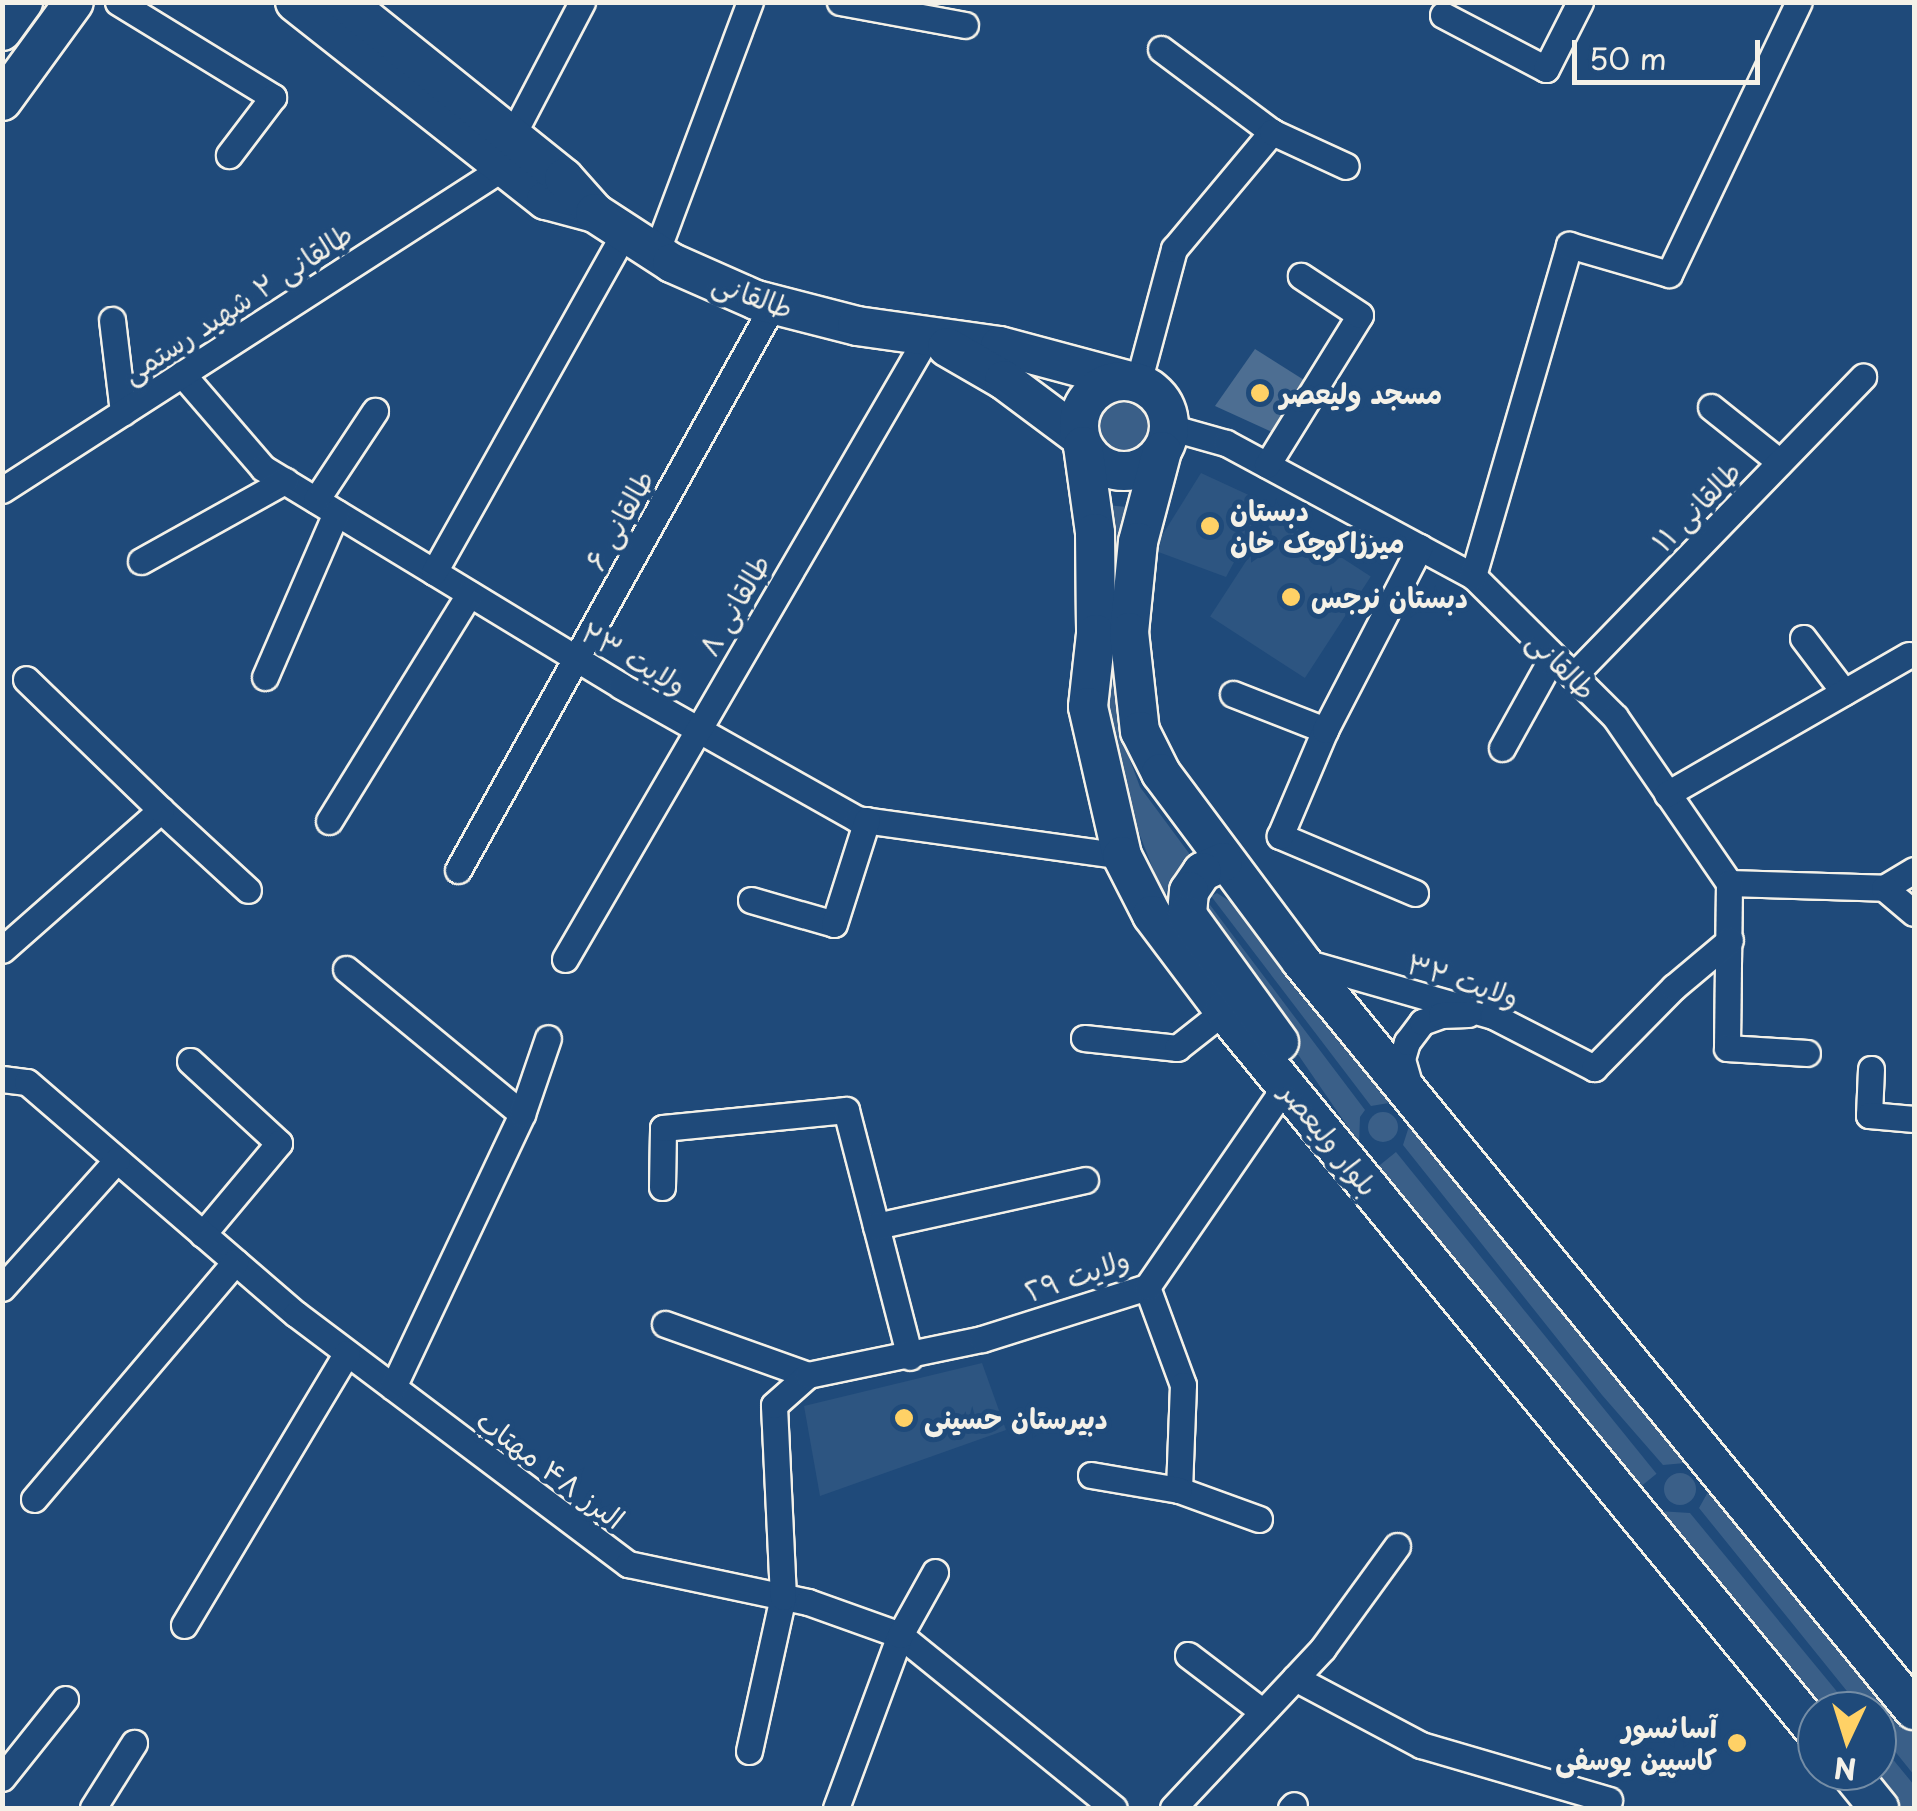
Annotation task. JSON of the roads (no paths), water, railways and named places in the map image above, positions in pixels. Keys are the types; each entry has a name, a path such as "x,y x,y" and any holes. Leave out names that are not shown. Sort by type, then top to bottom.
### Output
{"main road":[{"path":"2,30 22,2"},
{"path":"2,101 74,2"},
{"path":"295,2 508,152"},
{"path":"346,2 508,152"},
{"name":"طالقانی","path":"508,152 564,178 609,223 656,253 773,305 858,326 1000,346 1138,383"},
{"name":"طالقانی","path":"928,336 1004,380 1082,441"},
{"path":"1165,439 1137,469 1121,471 1106,467 1082,441 1078,422 1088,397 1111,382 1138,383 1161,400 1165,439 1138,542 1129,632 1140,731 1161,773 1223,862 1301,962 1914,1710"},
{"name":"بلوار ولیعصر","path":"1082,441 1095,533 1096,634 1088,707 1122,856 1152,915 1224,1011 1797,1708"},
{"path":"1223,862 1202,872 1189,891 1187,915 1314,1090 1374,1192"}],"street":[{"path":"118,2 273,97 229,155"},
{"path":"508,152 582,2"},
{"path":"656,253 750,2"},
{"path":"840,2 965,25"},
{"path":"1442,15 1546,70 1580,2"},
{"path":"1473,576 1569,245 1669,274 1799,2"},
{"path":"1161,49 1272,132 1346,166"},
{"path":"1138,383 1174,248 1272,132"},
{"name":"طالقانی ۲ شهید رستمی","path":"7,478 124,412 508,152"},
{"path":"434,572 609,223"},
{"path":"1267,465 1360,315 1301,276"},
{"name":"طالقانی ۶","path":"458,870 773,305"},
{"path":"112,320 124,412"},
{"name":"طالقانی ۸","path":"565,959 928,336"},
{"name":"ولایت ٣۳","path":"182,374 263,468 696,729 867,820 1122,856"},
{"name":"طالقانی ۱۱","path":"1573,676 1863,377"},
{"path":"1711,406 1780,462"},
{"path":"264,677 326,506 375,411"},
{"name":"طالقانی","path":"1165,439 1226,443 1473,576 1615,718 1730,884"},
{"path":"140,562 284,481"},
{"path":"1415,893 1280,836 1325,730 1420,547"},
{"path":"329,821 469,594"},
{"path":"1803,638 1844,692"},
{"path":"1667,794 1909,655"},
{"path":"1502,748 1553,656"},
{"path":"26,679 248,890"},
{"path":"1234,694 1325,730"},
{"path":"2,950 160,810"},
{"path":"751,900 834,924 867,820"},
{"path":"1807,1053 1727,1048 1730,884 1884,888 1914,870"},
{"path":"1884,888 1914,913"},
{"name":"ولایت ۳۲","path":"1301,962 1493,1016 1594,1068 1674,987 1730,940"},
{"path":"346,969 522,1114"},
{"path":"1084,1038 1177,1048 1224,1011"},
{"path":"1411,1092 1402,1059 1406,1042 1422,1022 1441,1014 1493,1016"},
{"path":"393,1387 522,1114 548,1038"},
{"path":"190,1061 279,1142 203,1234"},
{"path":"1871,1069 1869,1115 1914,1119"},
{"name":"البرز ۴۸ مهتاب","path":"2,1079 27,1082 347,1353 628,1564 783,1597 900,1635 1114,1808"},
{"name":"ولایت ٢٩","path":"808,1376 982,1339 1147,1287 1286,1086"},
{"path":"662,1187 663,1128 846,1110 910,1357"},
{"path":"2,1288 117,1160"},
{"path":"876,1226 1085,1180"},
{"path":"34,1498 235,1262"},
{"path":"1147,1287 1183,1384 1179,1490"},
{"path":"665,1324 808,1376 774,1405 783,1597 749,1751"},
{"path":"184,1625 347,1353"},
{"path":"1091,1475 1179,1490 1259,1519"},
{"path":"1174,1808 1295,1678 1398,1546"},
{"path":"836,1808 900,1635 935,1572"},
{"path":"1188,1655 1263,1712"},
{"path":"1295,1678 1421,1745 1610,1800"},
{"path":"2,1778 66,1699"},
{"path":"93,1808 134,1743"}],"place":[{"name":"مسجد ولیعصر","path":"1260,393"},
{"name":"دبستان میرزاکوچک خان","path":"1210,526"},
{"name":"دبستان نرجس","path":"1291,597"},
{"name":"دبیرستان حسینی","path":"904,1418"},
{"name":"آسانسور کاسپین یوسفی","path":"1737,1743"}]}
